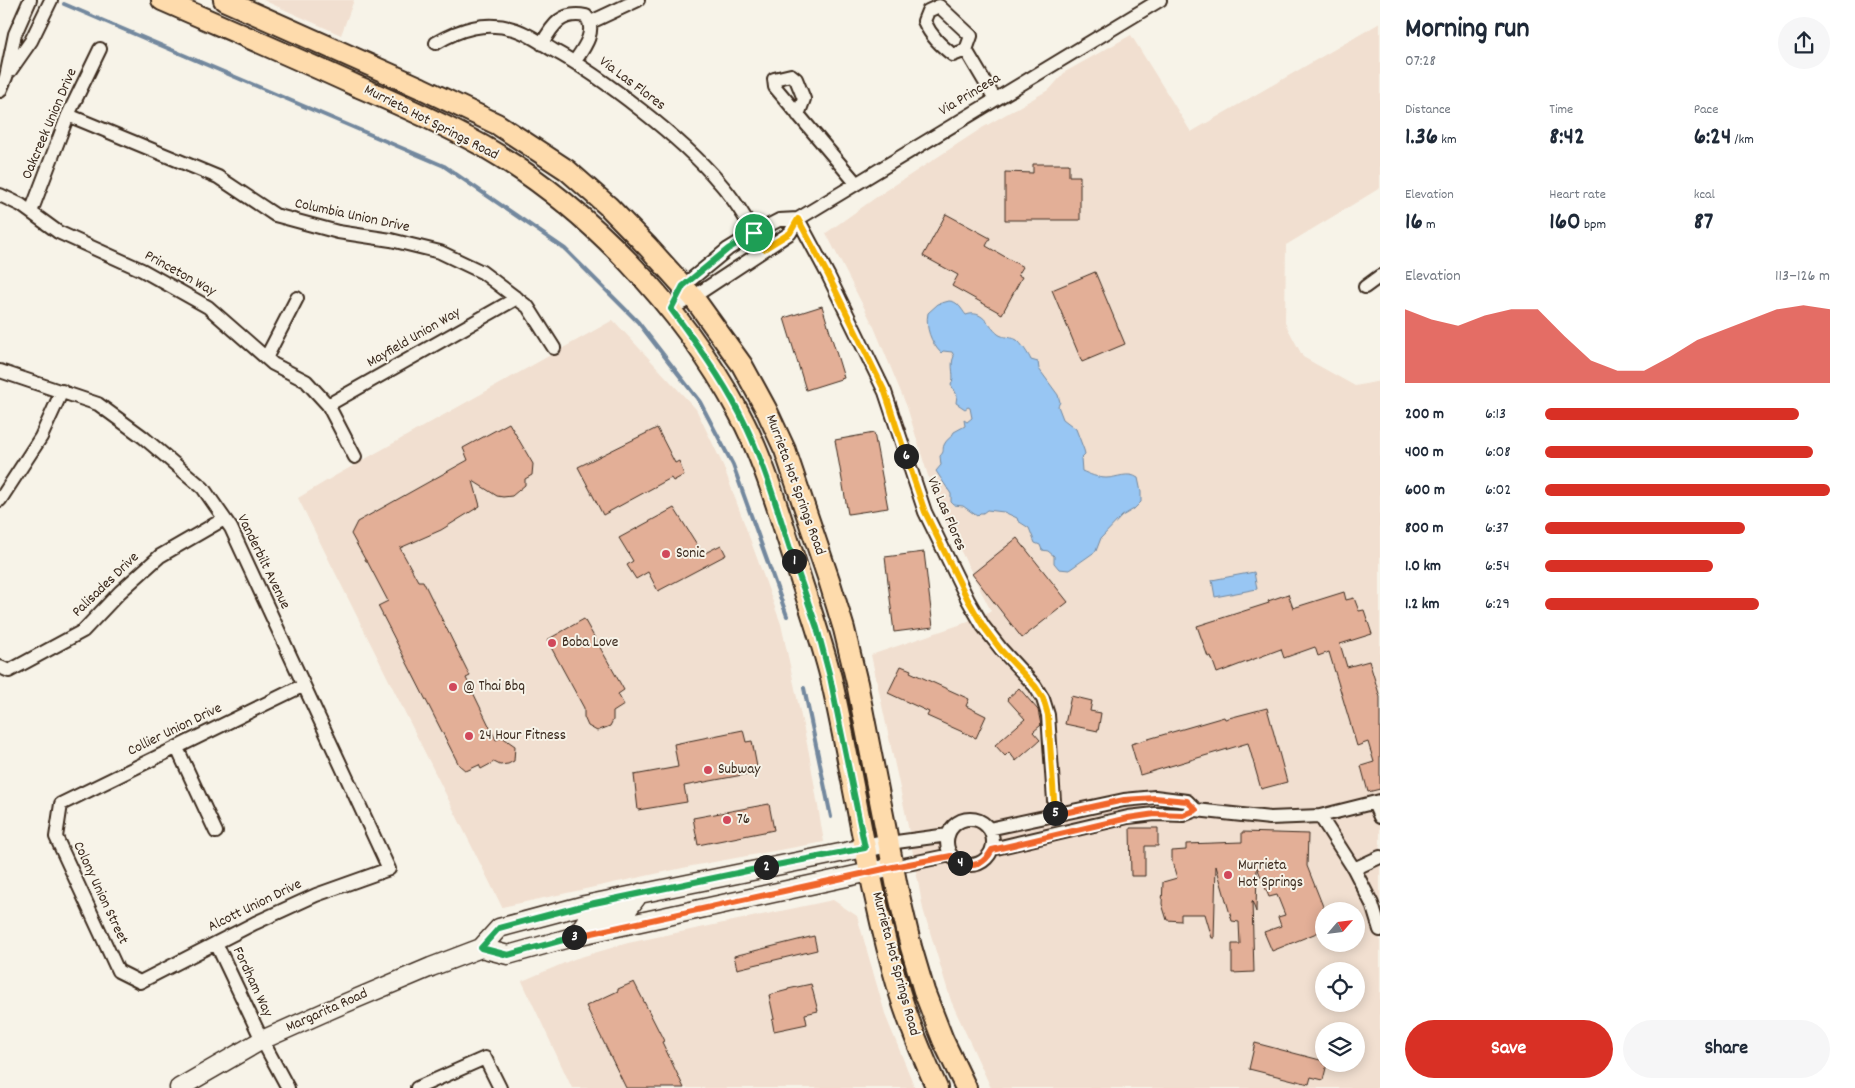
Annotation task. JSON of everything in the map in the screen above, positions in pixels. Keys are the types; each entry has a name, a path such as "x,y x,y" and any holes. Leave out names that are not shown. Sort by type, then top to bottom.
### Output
{"main road":[{"name":"Murrieta Hot Springs Road","path":"162,0 407,108 483,146 564,202 617,251 671,309 705,356 740,415 764,469 817,628 830,677 870,872 900,994 919,1048 937,1088"},
{"name":"Murrieta Hot Springs Road","path":"224,0 497,124 566,170 608,206 688,292 742,365 766,409 794,476 844,628 911,947 924,991 943,1040 966,1088"},
{"name":"Margarita Road","path":"180,1088 262,1040 431,967 481,948 499,928 585,905 640,893 890,844"},
{"path":"481,948 508,955 576,936 893,867"},
{"path":"576,936 586,921 628,909 640,893"}],"street":[{"path":"0,91 6,77 16,34 30,0"},
{"path":"6,77 31,41 51,0"},
{"path":"590,22 638,0"},
{"name":"Via Princesa","path":"688,292 790,233 798,219 856,183 1160,0"},
{"path":"542,44 549,32 565,16 576,14 586,16 590,22 590,34 575,61"},
{"name":"Via Las Flores","path":"436,42 458,31 477,26 495,26 514,29 575,61 674,136 699,159 721,184 764,249"},
{"name":"Oakcreek Union Drive","path":"31,212 68,115 100,49"},
{"path":"966,50 994,99"},
{"name":"Columbia Union Drive","path":"68,115 218,177 275,215 338,232 391,240 440,252 482,272 528,307 554,348"},
{"path":"798,115 856,183"},
{"name":"Princeton Way","path":"0,195 21,205 58,232 142,270 208,307 273,364 306,381 328,405 355,457"},
{"name":"Via Princesa","path":"671,309 728,249 779,220 798,219"},
{"name":"Via Las Flores","path":"798,219 828,275 885,392 925,512 968,600 1001,650 1035,686 1043,698 1048,715 1055,815"},
{"path":"1365,287 1380,276"},
{"path":"266,358 297,298"},
{"name":"Mayfield Union Way","path":"328,405 517,298"},
{"name":"Vanderbilt Avenue","path":"0,371 98,404 144,438 203,488 234,536 302,686 389,869"},
{"path":"0,500 41,437 62,391"},
{"name":"Palisades Drive","path":"5,669 83,631 120,592 160,556 224,519"},
{"name":"Collier Union Drive","path":"61,804 302,686"},
{"path":"177,748 216,832"},
{"path":"989,829 1124,800 1155,798 1187,801 1196,810"},
{"path":"992,850 1128,818 1155,814 1183,815 1196,810 1270,818 1320,816 1377,802 1380,817"},
{"name":"Colony Union Street","path":"61,804 56,837 118,971 140,982"},
{"path":"1320,816 1354,869 1372,904 1380,930"},
{"path":"970,819 984,824 989,829 993,842 992,850 984,861 977,865 963,864 951,856 948,849 948,835 956,823 970,819"},
{"path":"890,844 948,835"},
{"path":"893,867 951,856"},
{"path":"1354,869 1380,857"},
{"name":"Alcott Union Drive","path":"140,982 255,923 316,896 389,869"},
{"name":"Fordham Way","path":"216,943 262,1040 288,1088"},
{"path":"417,1088 485,1058 500,1088"}],"shaded area":[{"path":"263,0 354,0 341,35"},
{"name":"Murrieta Hot Springs","path":"1380,23 1380,188 1286,245 1285,323 1303,357 1355,386 1380,381 1380,1088 991,1088 951,1001 923,909 906,816 871,655 959,625 991,611 936,502 907,407 874,327 826,233 878,196 982,128 1050,89 1065,72 1131,35 1191,132"},
{"path":"613,320 696,409 723,465 781,624 809,753 824,842 692,866 502,907 298,498"},
{"path":"833,900 857,916 886,1017 915,1088 572,1088 522,981 574,959 628,943"}],"water":[{"path":"949,301 957,304 966,315 977,314 981,316 1000,335 1017,340 1031,360 1038,362 1039,369 1058,395 1060,402 1058,406 1063,419 1076,429 1085,454 1081,458 1082,471 1103,478 1130,475 1138,478 1141,502 1122,516 1101,538 1096,551 1069,570 1059,569 1054,563 1054,556 1048,551 1042,550 1040,545 1035,543 1029,528 1018,521 1017,518 1004,512 987,510 977,516 963,506 954,505 951,502 951,494 936,471 941,465 940,456 945,443 954,432 965,426 964,420 967,422 972,418 970,408 965,409 956,403 957,395 951,385 954,356 952,352 943,351 941,353 937,349 928,329 928,313 938,304"},
{"path":"1254,572 1257,589 1215,597 1212,580"}],"building":[{"path":"1033,164 1069,164 1069,176 1080,176 1080,220 1005,220 1005,172 1033,173"},
{"path":"946,214 990,238 986,246 1023,267 1018,275 1022,277 1002,314 952,286 958,275 923,256"},
{"path":"1095,272 1125,344 1082,362 1052,290"},
{"path":"822,306 844,378 806,390 784,318"},
{"path":"509,423 533,464 532,475 525,479 525,485 512,496 503,497 497,496 473,481 480,506 441,530 400,548 418,581 423,581 470,676 466,678 496,740 502,737 515,746 514,761 500,765 494,762 481,769 479,765 466,771 459,765 378,606 388,601 351,534 357,522 468,460 463,448"},
{"path":"657,428 675,463 679,461 684,475 673,481 671,478 603,515 578,467"},
{"path":"874,433 888,508 848,514 835,440"},
{"path":"674,508 703,554 721,545 726,555 658,591 648,572 636,579 627,565 633,561 619,538"},
{"path":"1017,538 1068,602 1022,638 972,574"},
{"path":"924,552 933,627 894,632 885,557"},
{"path":"1344,592 1346,600 1354,598 1359,611 1364,610 1372,634 1340,644 1347,667 1369,661 1380,697 1380,789 1368,792 1361,766 1374,762 1368,742 1357,746 1329,652 1318,656 1315,647 1284,658 1281,649 1217,673 1211,656 1208,657 1197,626 1269,603 1268,601 1288,594 1293,608"},
{"path":"584,619 624,690 618,694 624,705 613,712 613,720 610,726 597,731 588,726 584,717 584,708 547,640"},
{"path":"901,666 969,699 966,706 986,716 976,738 927,716 929,712 888,693"},
{"path":"1019,688 1038,710 1041,725 1033,732 1040,740 1016,761 1009,752 1005,756 995,745 1025,719 1007,699"},
{"path":"1071,696 1092,701 1090,711 1101,713 1098,731 1065,724"},
{"path":"1267,708 1287,782 1261,789 1248,743 1140,775 1131,744 1224,717 1225,719"},
{"path":"743,730 746,742 752,741 758,772 684,786 687,802 638,810 634,775 678,767 674,744"},
{"path":"769,804 774,830 698,845 693,818"},
{"path":"1130,828 1158,828 1158,846 1145,846 1145,876 1131,876"},
{"path":"1242,832 1308,834 1307,866 1321,902 1315,902 1315,934 1272,951 1264,932 1281,926 1278,917 1285,915 1277,895 1269,897 1257,867 1256,912 1252,901 1254,972 1232,973 1232,944 1240,944 1239,922 1232,921 1216,866 1214,938 1212,938 1205,914 1181,914 1181,921 1167,920 1162,904 1163,882 1177,878 1172,862 1172,851 1186,850 1186,844 1242,842"},
{"path":"814,936 817,950 737,969 734,956"},
{"path":"634,982 664,1041 662,1042 684,1088 626,1088 586,1006"},
{"path":"811,984 818,1011 805,1014 807,1024 774,1031 772,1020 774,1019 769,995"},
{"path":"1255,1043 1315,1059 1315,1072 1325,1072 1323,1080 1311,1077 1309,1084 1249,1069"}],"waterway":[{"path":"64,4 444,166 565,249 638,322 700,402 733,465 787,616"},
{"path":"804,688 831,817"}],"place":[{"name":"Sonic","path":"666,554"},
{"name":"Boba Love","path":"552,643"},
{"name":"@ Thai Bbq","path":"453,687"},
{"name":"24 Hour Fitness","path":"469,736"},
{"name":"Subway","path":"708,770"},
{"name":"76","path":"727,820"},
{"name":"Murrieta Hot Springs","path":"1228,875"}],"route":[{"path":"798,219 828,275 885,392 925,512 968,600 983,626 1001,650 1035,686 1043,698 1048,715 1055,815 1124,800 1155,798 1187,801 1196,810 1183,815 1155,814 1128,818 1014,844 992,850 984,861 977,865 963,864 951,856 638,922 576,936 508,955 481,948 499,928 585,905 865,848 830,677 817,628 764,469 740,415 705,356 671,309 683,286 728,249 754,233 764,249 790,233 798,219"}]}
